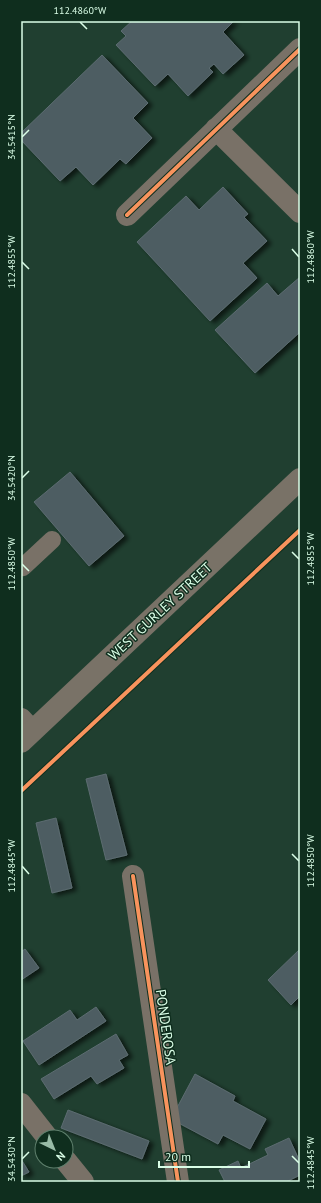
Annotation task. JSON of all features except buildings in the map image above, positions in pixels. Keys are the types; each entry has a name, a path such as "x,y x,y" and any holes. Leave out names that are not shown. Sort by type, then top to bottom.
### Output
{"main road":[{"name":"WEST GURLEY STREET","path":"25,731 300,479"}],"street":[{"path":"127,215 300,49"},
{"path":"216,130 300,212"},
{"name":"PONDEROSA","path":"133,876 178,1182"},
{"path":"21,1104 41,1129"},
{"path":"72,1169 83,1182"}],"lane":[{"path":"21,566 23,567 52,540"}],"cycle path":[{"path":"127,215 300,49"},
{"path":"21,791 300,530"},
{"path":"133,876 178,1182"}]}
